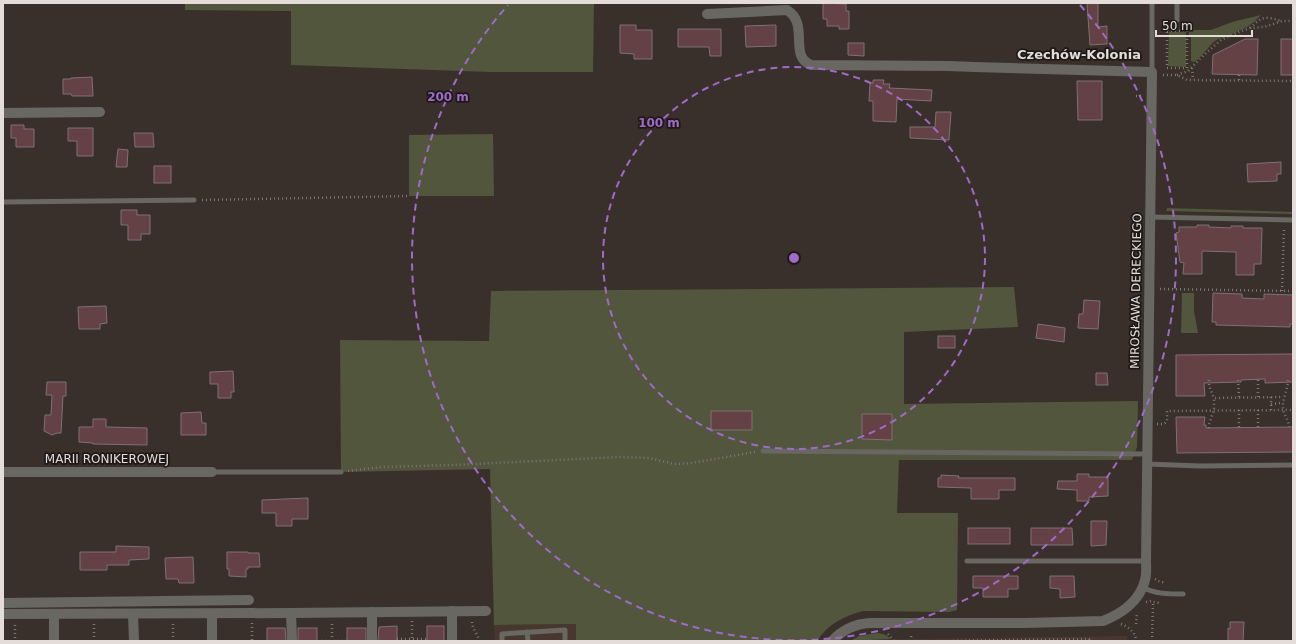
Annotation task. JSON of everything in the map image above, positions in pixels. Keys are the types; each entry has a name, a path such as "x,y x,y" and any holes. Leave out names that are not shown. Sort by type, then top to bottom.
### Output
{"street":[{"path":"708,14 787,10 793,14 798,23 800,55 806,63 811,65 948,66 1156,73"},
{"name":"MIROSŁAWA DERECKIEGO","path":"1144,584 1146,561 1150,217 1156,73"},
{"path":"3,113 100,112"},
{"name":"MARII RONIKEROWEJ","path":"3,472 212,472"},
{"path":"832,641 844,630 853,626 870,623 1025,623 1103,621 1124,611 1133,602 1144,584"},
{"path":"3,603 249,600"},
{"path":"452,611 452,641"},
{"path":"3,614 212,614 486,611"},
{"path":"372,612 372,641"},
{"path":"292,613 292,641"},
{"path":"54,614 54,641"},
{"path":"133,614 134,641"},
{"path":"212,614 212,641"}],"lane":[{"name":"MIROSŁAWA DERECKIEGO","path":"1152,3 1156,73"},
{"path":"1177,3 1177,20"},
{"path":"3,202 194,200"},
{"path":"1150,217 1293,220"},
{"path":"763,451 1147,459 1200,466 1293,465"},
{"path":"212,472 341,472"},
{"path":"967,562 1146,561"},
{"path":"1144,584 1150,591 1183,594"},
{"path":"502,641 502,634 565,630 565,641"},
{"path":"527,632 528,641"}],"path":[{"path":"1250,28 1262,18 1293,21"},
{"path":"1156,73 1177,75 1188,71 1221,40 1250,28 1264,27 1282,21"},
{"path":"1167,31 1187,31 1187,68 1167,68 1167,31"},
{"path":"1192,68 1193,80"},
{"path":"1177,75 1183,79 1193,80 1293,81"},
{"path":"194,200 409,196"},
{"path":"1282,291 1284,225"},
{"path":"1157,289 1293,291"},
{"path":"1209,380 1209,386 1214,398 1214,410 1209,428"},
{"path":"1238,380 1239,397"},
{"path":"1258,380 1258,397"},
{"path":"1288,380 1288,386 1283,403 1289,427"},
{"path":"1271,397 1271,410"},
{"path":"1214,398 1284,397"},
{"path":"1271,404 1283,403"},
{"path":"1155,424 1164,424 1167,421 1167,410 1293,410"},
{"path":"1239,410 1239,428"},
{"path":"1258,410 1258,428"},
{"path":"341,472 381,467 618,457 649,458 674,464 691,463 763,451"},
{"path":"1144,603 1151,601 1167,603"},
{"path":"1152,641 1153,602"},
{"path":"1136,624 1136,613 1140,608"},
{"path":"332,619 332,641"},
{"path":"412,619 412,640"},
{"path":"252,620 252,641"},
{"path":"173,621 173,641"},
{"path":"15,622 15,641"},
{"path":"94,622 94,641"},
{"path":"1136,636 1136,641"},
{"path":"397,640 427,639"},
{"path":"941,641 1090,639 1090,641"},
{"path":"317,641 347,641"}],"shaded area":[{"path":"577,624 576,641 495,641 494,625"},
{"path":"1127,636 1127,641 859,640 912,639"}],"green space":[{"path":"185,3 594,3 593,72 490,72 291,65 291,11 185,10"},
{"path":"1261,15 1247,27 1216,41 1198,59 1194,62 1191,61 1191,37 1189,37 1189,30 1211,30 1232,22"},
{"path":"1169,32 1186,32 1186,67 1168,66"},
{"path":"493,134 494,196 409,196 409,135"},
{"path":"1167,208 1293,212 1293,214 1166,211"},
{"path":"1014,287 1018,327 904,332 904,404 1138,401 1137,447 1132,460 899,460 897,513 958,513 957,610 949,612 863,611 849,615 831,625 817,641 576,641 576,624 494,625 490,469 341,472 340,340 489,341 491,291"},
{"path":"1182,293 1194,293 1194,311 1198,333 1181,333"},
{"path":"877,633 886,635 890,639 850,641 859,636"}],"building":[{"path":"823,3 846,4 846,11 849,11 849,29 839,29 839,26 827,26 827,19 823,19"},
{"path":"1087,3 1098,3 1098,27 1107,26 1107,44 1090,45"},
{"path":"620,25 636,25 636,30 652,30 652,59 634,59 634,54 620,53"},
{"path":"776,25 776,46 746,47 745,26"},
{"path":"678,29 721,29 721,56 710,56 709,47 678,47"},
{"path":"1245,39 1258,39 1257,75 1212,74 1213,55"},
{"path":"1281,39 1293,39 1293,75 1281,75"},
{"path":"848,43 864,43 864,56 848,55"},
{"path":"92,77 93,96 72,96 71,94 63,94 63,79"},
{"path":"873,80 884,80 883,84 890,84 889,88 932,90 931,101 897,99 896,122 873,121 873,101 869,101 870,83 873,83"},
{"path":"1077,81 1102,81 1102,120 1078,120"},
{"path":"936,112 951,112 949,140 910,138 910,127 935,127"},
{"path":"11,125 24,125 24,129 34,129 34,147 16,147 16,138 11,138"},
{"path":"68,128 93,128 93,156 77,156 77,141 68,141"},
{"path":"134,133 153,133 154,147 135,147"},
{"path":"118,149 128,150 127,167 116,167"},
{"path":"1281,162 1281,174 1277,174 1277,181 1248,182 1247,164"},
{"path":"154,166 171,166 171,183 154,183"},
{"path":"121,210 137,210 137,215 150,215 150,234 141,234 141,240 128,240 128,225 121,225"},
{"path":"1197,225 1209,225 1209,227 1231,228 1231,226 1243,226 1243,228 1262,228 1261,264 1254,264 1254,275 1236,275 1236,252 1202,251 1202,274 1183,274 1184,263 1180,262 1176,233 1179,232 1179,227 1197,227"},
{"path":"1213,293 1242,294 1242,298 1264,299 1264,294 1293,295 1293,324 1290,324 1290,327 1216,325 1216,322 1212,322"},
{"path":"1084,300 1100,301 1098,329 1078,328 1079,314 1083,314"},
{"path":"106,306 107,323 100,324 100,329 79,329 78,307"},
{"path":"1038,324 1065,328 1064,342 1036,338"},
{"path":"938,336 955,336 955,348 938,348"},
{"path":"1293,354 1293,382 1265,383 1265,379 1241,380 1241,382 1204,383 1205,396 1176,396 1176,355"},
{"path":"233,371 234,392 231,392 231,398 218,398 218,384 210,384 210,372"},
{"path":"1096,373 1107,373 1108,385 1096,385"},
{"path":"47,382 66,382 66,396 63,396 61,433 52,435 44,431 45,415 51,415 52,395 46,395"},
{"path":"711,411 752,411 752,430 711,430"},
{"path":"201,412 202,423 206,423 206,435 181,435 181,413"},
{"path":"862,414 892,414 892,440 862,439"},
{"path":"1176,417 1205,417 1204,425 1206,425 1206,428 1293,427 1293,452 1177,453"},
{"path":"93,419 106,419 106,427 147,428 147,445 93,444 79,442 79,427 93,427"},
{"path":"1077,474 1089,474 1089,477 1108,477 1108,496 1089,497 1089,501 1077,501 1077,490 1057,489 1058,481 1077,481"},
{"path":"941,475 959,476 958,478 1015,478 1015,490 999,490 999,499 971,499 971,488 938,487 938,478 941,478"},
{"path":"308,498 308,519 292,519 292,526 276,526 276,513 262,513 262,500"},
{"path":"1091,521 1107,521 1106,545 1091,546"},
{"path":"968,528 1010,528 1010,544 968,544"},
{"path":"1031,528 1072,528 1073,545 1031,545"},
{"path":"116,546 149,547 149,559 129,560 129,565 107,565 107,570 80,570 80,552 116,552"},
{"path":"227,552 259,553 260,567 248,567 248,569 246,569 246,577 229,576 229,569 227,569"},
{"path":"193,557 194,583 179,583 178,579 166,579 165,558"},
{"path":"973,576 1018,576 1018,589 1008,589 1008,597 983,597 983,588 973,588"},
{"path":"1050,576 1074,576 1075,597 1060,598 1060,589 1050,588"},
{"path":"1230,622 1244,622 1243,641 1228,641 1228,628 1230,629"},
{"path":"397,626 397,641 378,641 379,627"},
{"path":"427,626 444,626 444,641 427,641"},
{"path":"267,628 285,628 286,641 267,641"},
{"path":"298,628 317,628 317,641 298,641"},
{"path":"347,628 366,628 366,641 347,641"}],"district":[{"name":"Czechów-Kolonia","path":"1079,54"}]}
